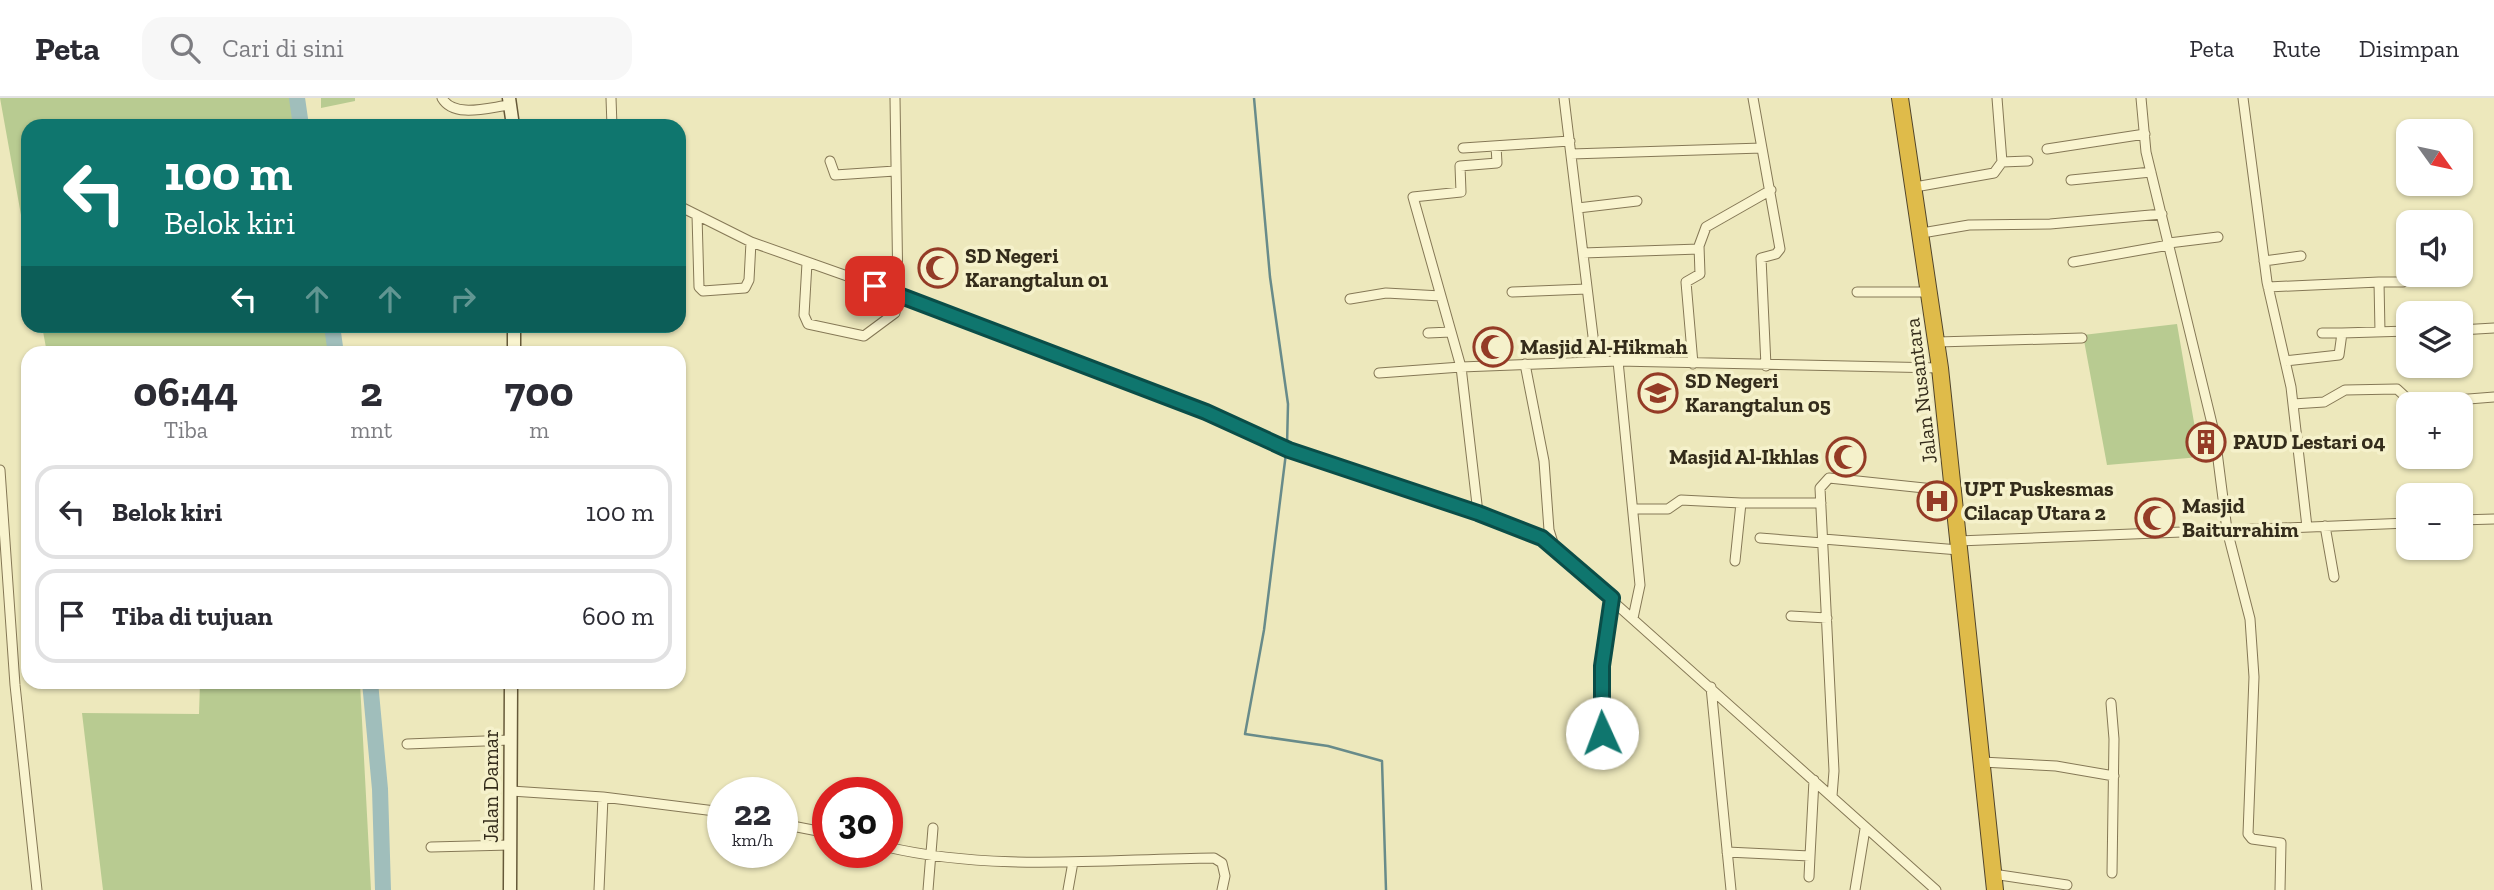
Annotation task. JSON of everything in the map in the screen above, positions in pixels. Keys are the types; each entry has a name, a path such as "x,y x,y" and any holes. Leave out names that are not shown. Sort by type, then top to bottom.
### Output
{"highway":[{"name":"Jalan Nusantara","path":"1900,98 1937,342 1994,882"}],"street":[{"path":"442,98 449,107 459,110 510,101 512,119"},
{"path":"611,98 612,119"},
{"path":"807,263 804,315 808,324 864,337 891,318 898,304 895,98"},
{"path":"1564,98 1596,361"},
{"path":"1754,98 1780,249 1776,254 1761,257 1766,366"},
{"path":"1915,187 1994,173 2002,162 1997,98"},
{"path":"2141,98 2151,172 2216,436 2227,530 2245,591 2253,642 2248,834 2252,839 2281,843 2280,890"},
{"path":"2244,98 2264,261 2292,404 2306,527"},
{"path":"2047,149 2146,134"},
{"path":"1463,148 1570,141"},
{"path":"1478,513 1461,366 1413,197 1461,192 1460,166 1497,163 1496,146"},
{"path":"1571,154 1762,148"},
{"path":"831,161 835,175 895,171"},
{"path":"2002,162 2028,161"},
{"path":"2071,180 2151,172"},
{"path":"1693,364 1686,282 1700,274 1700,235 1706,227 1771,190"},
{"path":"1578,208 1637,201"},
{"path":"686,210 751,242 898,294 1206,412 1285,448 1478,513 1554,546 1832,796 1925,885 1936,890"},
{"path":"1922,233 1969,225 2050,224 2162,214"},
{"path":"697,215 699,286 705,292 745,289 749,280 751,242"},
{"path":"2073,262 2218,237"},
{"path":"1583,253 1699,249"},
{"path":"2264,261 2301,256"},
{"path":"2379,282 2380,332"},
{"path":"2268,286 2396,282"},
{"path":"1512,292 1587,289"},
{"path":"1857,292 1930,292"},
{"path":"1350,299 1386,293 1441,296"},
{"path":"2473,329 2494,328"},
{"path":"2322,333 2396,331"},
{"path":"1428,334 1451,332"},
{"path":"2285,361 2339,355 2342,333"},
{"path":"1937,342 2082,338"},
{"path":"1379,373 1461,366 1596,361 1940,368"},
{"path":"1618,361 1640,585 1633,618"},
{"path":"1525,364 1544,461 1549,530 1554,546"},
{"path":"2292,404 2324,402 2345,390 2397,388 2410,401 2418,403 2494,397"},
{"path":"0,470 15,685 37,890"},
{"path":"1832,796 1834,772 1820,488 1829,478 1953,491"},
{"path":"1634,509 1668,509 1681,500 1821,503"},
{"path":"1735,561 1741,503"},
{"path":"2473,520 2494,519"},
{"path":"1760,538 1959,546 2227,530 2396,523"},
{"path":"2325,526 2334,578"},
{"path":"1606,754 1601,711 1602,666 1612,598"},
{"path":"1791,616 1827,618"},
{"path":"1711,687 1731,890"},
{"name":"Jalan Damar","path":"510,890 511,689"},
{"path":"2110,703 2114,776 2112,873"},
{"path":"407,744 511,740"},
{"path":"1982,762 2056,766 2114,776"},
{"path":"1809,877 1814,780"},
{"path":"510,791 603,797 707,811"},
{"path":"599,890 603,797"},
{"path":"928,890 933,828"},
{"path":"1855,890 1865,829"},
{"path":"431,847 510,845"},
{"path":"903,850 978,861 1073,862 1214,858 1222,863 1225,876 1222,890"},
{"path":"1727,852 1810,856"},
{"path":"1068,890 1073,862"},
{"path":"1994,882 2067,885"}],"green space":[{"path":"0,98 291,98 295,119 21,119 21,215"},
{"path":"321,98 355,98 355,101 321,108"},
{"path":"2177,324 2200,457 2107,465 2083,335"},
{"path":"43,333 327,333 329,346 46,346"},
{"path":"200,689 360,689 371,890 103,890 82,713 199,714"}],"waterway":[{"path":"297,98 300,119"},
{"path":"1254,98 1270,277 1288,404 1287,446"},
{"path":"333,333 335,346"},
{"path":"1286,453 1264,630 1245,734 1328,746 1382,761 1386,890"},
{"path":"371,689 380,789 383,890"}],"place":[{"name":"SD Negeri Karangtalun 01","path":"938,268"},
{"name":"Masjid Al-Hikmah","path":"1493,347"},
{"name":"SD Negeri Karangtalun 05","path":"1658,393"},
{"name":"PAUD Lestari 04","path":"2206,442"},
{"name":"Masjid Al-Ikhlas","path":"1846,457"},
{"name":"UPT Puskesmas Cilacap Utara 2","path":"1937,501"},
{"name":"Masjid Baiturrahim","path":"2155,518"}],"route":[{"path":"875,286 1206,412 1289,450 1478,513 1542,538 1612,598 1602,666 1602,733"}]}
